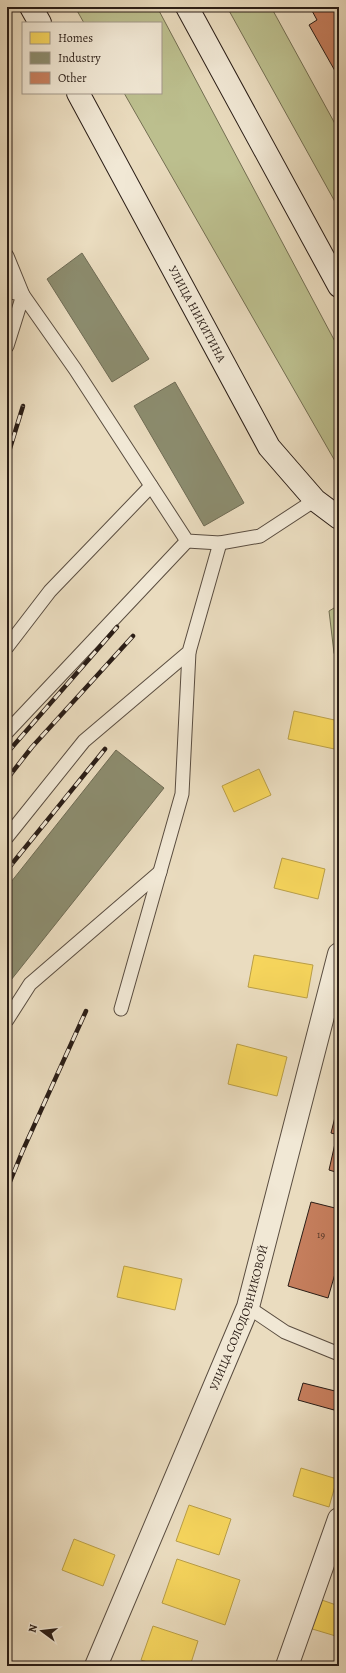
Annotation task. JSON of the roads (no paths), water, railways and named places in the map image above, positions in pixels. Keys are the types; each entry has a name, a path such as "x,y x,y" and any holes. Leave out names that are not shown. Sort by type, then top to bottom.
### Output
{"street":[{"path":"31,7 39,22"},
{"path":"187,7 339,286"},
{"name":"УЛИЦА НИКИТИНА","path":"79,94 270,447 315,500 339,518"},
{"path":"315,500 339,511"},
{"name":"УЛИЦА СОЛОДОВНИКОВОЙ","path":"96,1666 248,1307 335,996 339,954"},
{"path":"286,1666 339,1519"}],"lane":[{"path":"7,256 23,295 75,369 187,541"},
{"path":"7,291 23,295"},
{"path":"7,346 23,295"},
{"path":"7,647 50,591 151,486"},
{"path":"187,541 220,543 260,536 315,500"},
{"path":"7,732 187,541"},
{"path":"121,1009 182,794 189,652 220,543"},
{"path":"7,837 84,741 189,652"},
{"path":"7,1020 30,984 160,872"},
{"path":"248,1307 285,1332 339,1354"}],"railway":[{"path":"7,458 23,406"},
{"path":"7,753 117,627"},
{"path":"7,779 32,747 133,636"},
{"path":"7,870 105,749"},
{"path":"7,1189 86,1011"}]}
